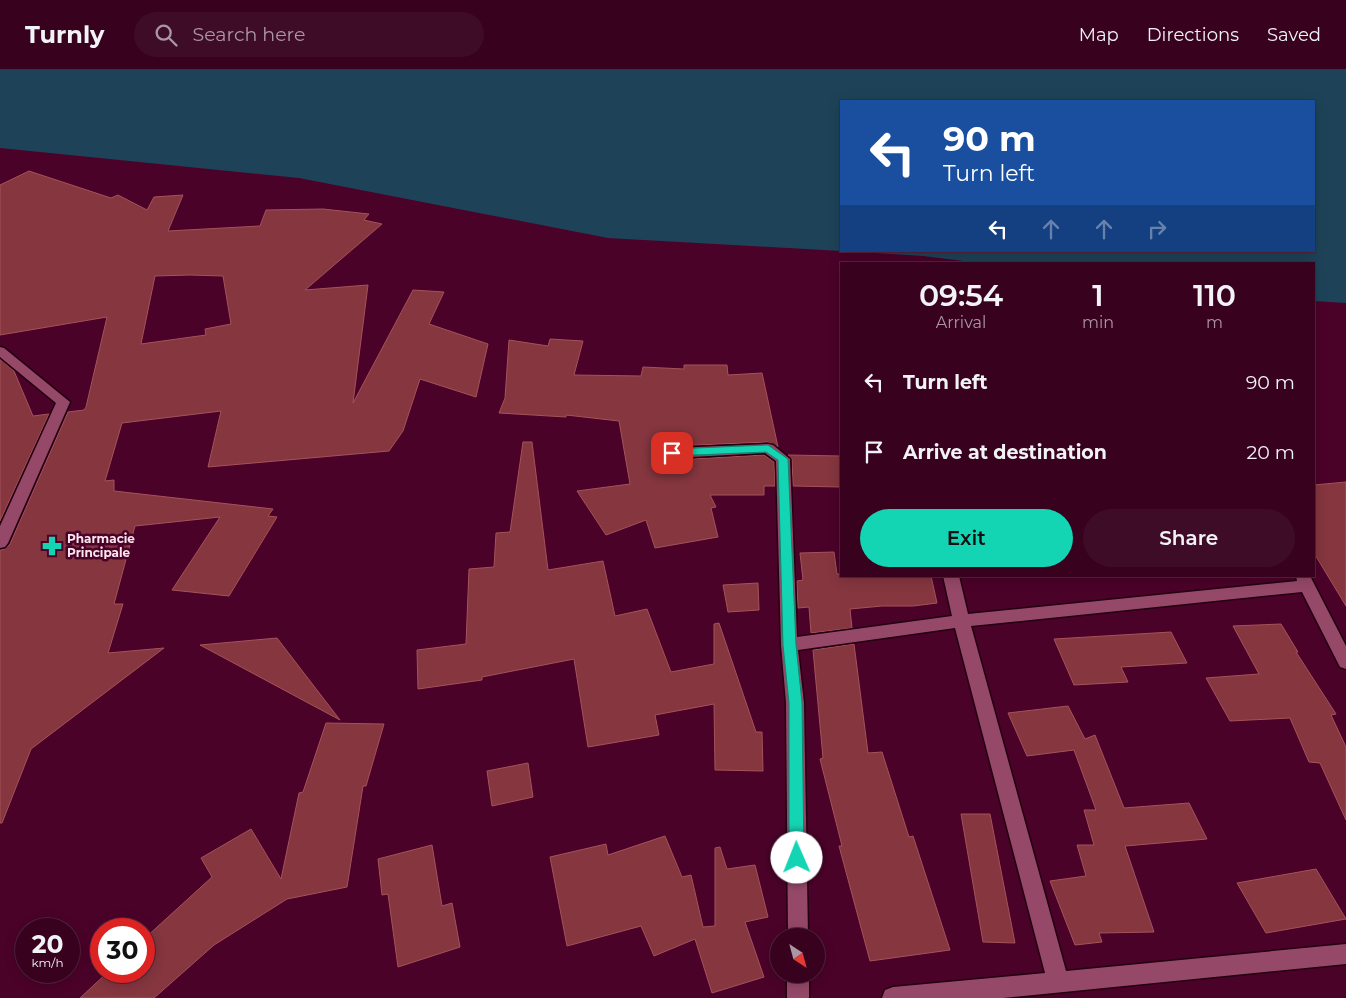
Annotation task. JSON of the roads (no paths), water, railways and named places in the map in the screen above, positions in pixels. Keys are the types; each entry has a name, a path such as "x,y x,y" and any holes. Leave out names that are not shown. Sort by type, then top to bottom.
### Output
{"street":[{"path":"0,351 63,402 0,543"},
{"path":"672,453 768,448 783,459 789,645 795,703 798,928"},
{"path":"951,577 961,621 1058,982"},
{"path":"789,645 961,621 1305,581 1346,662"},
{"path":"894,998 1346,954"},
{"path":"798,983 798,998"}],"water":[{"path":"0,70 1346,70 1346,303 1315,301 1315,262 972,262 923,256 859,252 1315,252 1315,100 840,100 840,251 608,238 299,178 0,148"}],"place":[{"name":"Pharmacie Principale","path":"52,546"}]}
